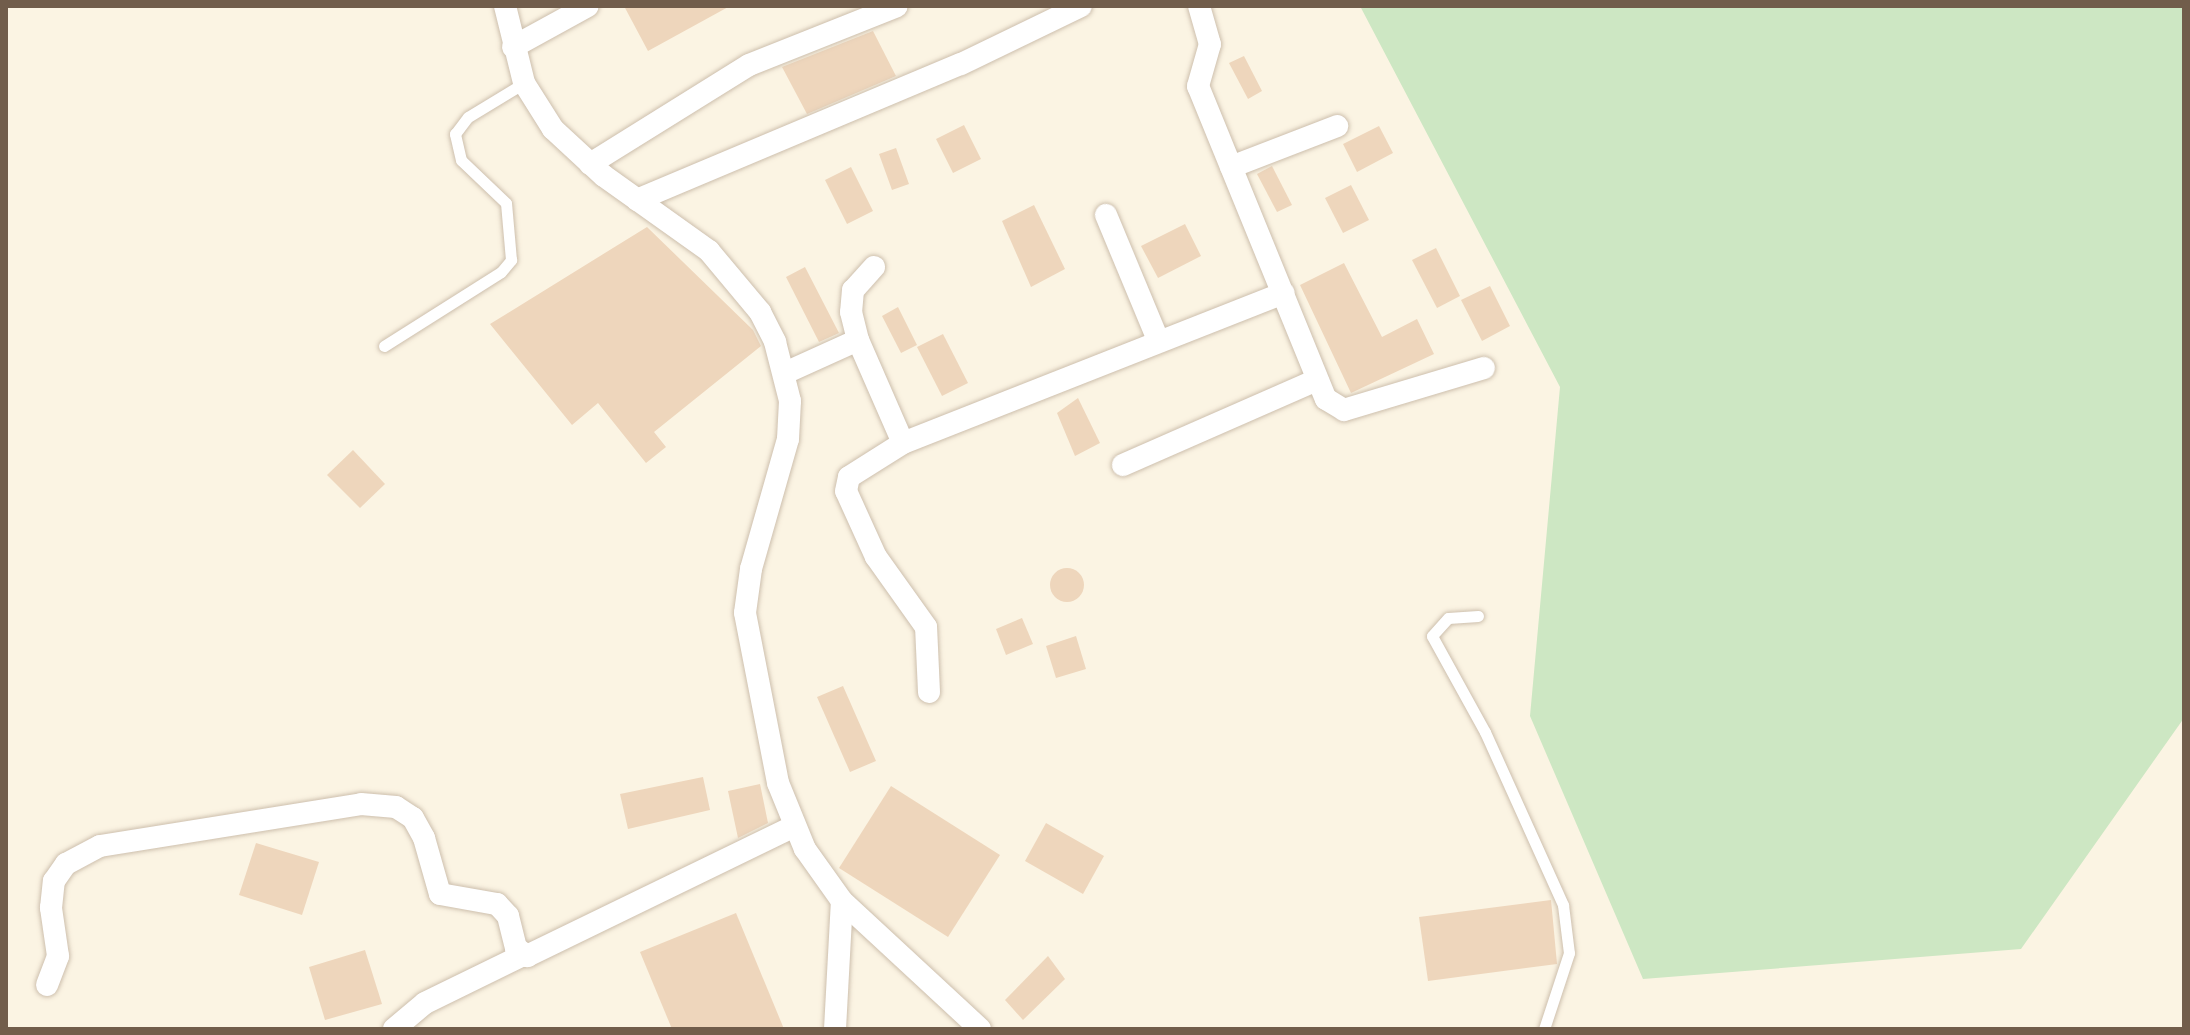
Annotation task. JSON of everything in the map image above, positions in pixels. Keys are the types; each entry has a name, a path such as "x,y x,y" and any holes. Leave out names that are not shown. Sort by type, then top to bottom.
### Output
{"street":[{"path":"505,6 524,83 553,129 590,164 709,251 742,286 760,312 785,373 788,439 751,569 745,613 778,783 793,827 842,901 980,1029"},
{"path":"513,47 588,6"},
{"path":"590,164 749,65 897,6"},
{"path":"637,200 961,64 1081,6"},
{"path":"1199,6 1210,44 1197,81 1317,380 1332,405 1344,410 1484,368"},
{"path":"1231,167 1337,126"},
{"path":"1106,215 1158,340"},
{"path":"874,267 853,290 858,340 903,443"},
{"path":"929,692 926,627 876,557 846,491 846,481 857,470 903,443 1283,293"},
{"path":"785,373 858,340"},
{"path":"1123,465 1317,380"},
{"path":"47,985 58,956 52,888 66,864 84,851 361,804 406,811 424,838 440,894 497,904 508,916 514,945 523,955"},
{"path":"394,1029 425,1003 523,955 545,951 793,827"},
{"path":"835,1029 842,901"}],"lane":[{"path":"384,346 511,260 506,203 461,160 455,134 468,117 524,83"},
{"path":"1478,616 1448,618 1432,636 1485,732 1563,905 1569,953 1544,1029"}],"green space":[{"path":"1360,6 2184,6 2184,718 2021,949 1643,979 1530,716 1560,387"}],"building":[{"path":"624,6 730,6 648,51"},
{"path":"873,31 896,76 807,114 782,67"},
{"path":"1244,56 1262,91 1248,99 1229,63"},
{"path":"964,125 981,159 953,173 936,139"},
{"path":"1379,126 1393,153 1357,172 1343,144"},
{"path":"896,148 909,184 892,190 879,154"},
{"path":"1272,166 1292,205 1277,212 1257,174"},
{"path":"851,167 873,211 847,224 825,180"},
{"path":"1351,185 1369,220 1343,233 1325,198"},
{"path":"1034,205 1065,269 1031,287 1002,221"},
{"path":"1185,224 1201,256 1158,278 1141,246"},
{"path":"647,227 753,330 761,346 654,432 666,447 646,463 598,403 572,425 490,324"},
{"path":"1436,248 1460,296 1437,308 1412,260"},
{"path":"1344,263 1382,337 1417,319 1434,354 1351,393 1300,285"},
{"path":"805,267 839,333 819,342 786,277"},
{"path":"1490,286 1510,326 1482,341 1461,300"},
{"path":"898,307 917,345 901,353 882,316"},
{"path":"943,334 968,383 942,396 917,347"},
{"path":"1078,398 1100,443 1075,456 1057,413"},
{"path":"353,450 385,484 360,508 327,475"},
{"path":"1067,568 1079,573 1084,585 1079,597 1067,602 1055,597 1050,585 1055,573"},
{"path":"1022,618 1033,644 1006,655 996,629"},
{"path":"1076,636 1086,669 1056,678 1046,646"},
{"path":"843,686 876,761 850,772 817,697"},
{"path":"703,777 710,810 628,829 620,794"},
{"path":"760,784 768,823 738,838 728,791"},
{"path":"891,786 1000,855 948,937 839,868"},
{"path":"1046,823 1104,856 1083,894 1025,861"},
{"path":"256,843 319,862 302,915 239,895"},
{"path":"1551,900 1557,964 1428,981 1419,917"},
{"path":"736,913 784,1029 672,1029 640,952"},
{"path":"365,950 382,1004 325,1020 309,967"},
{"path":"1048,956 1065,979 1023,1020 1005,1000"}]}
